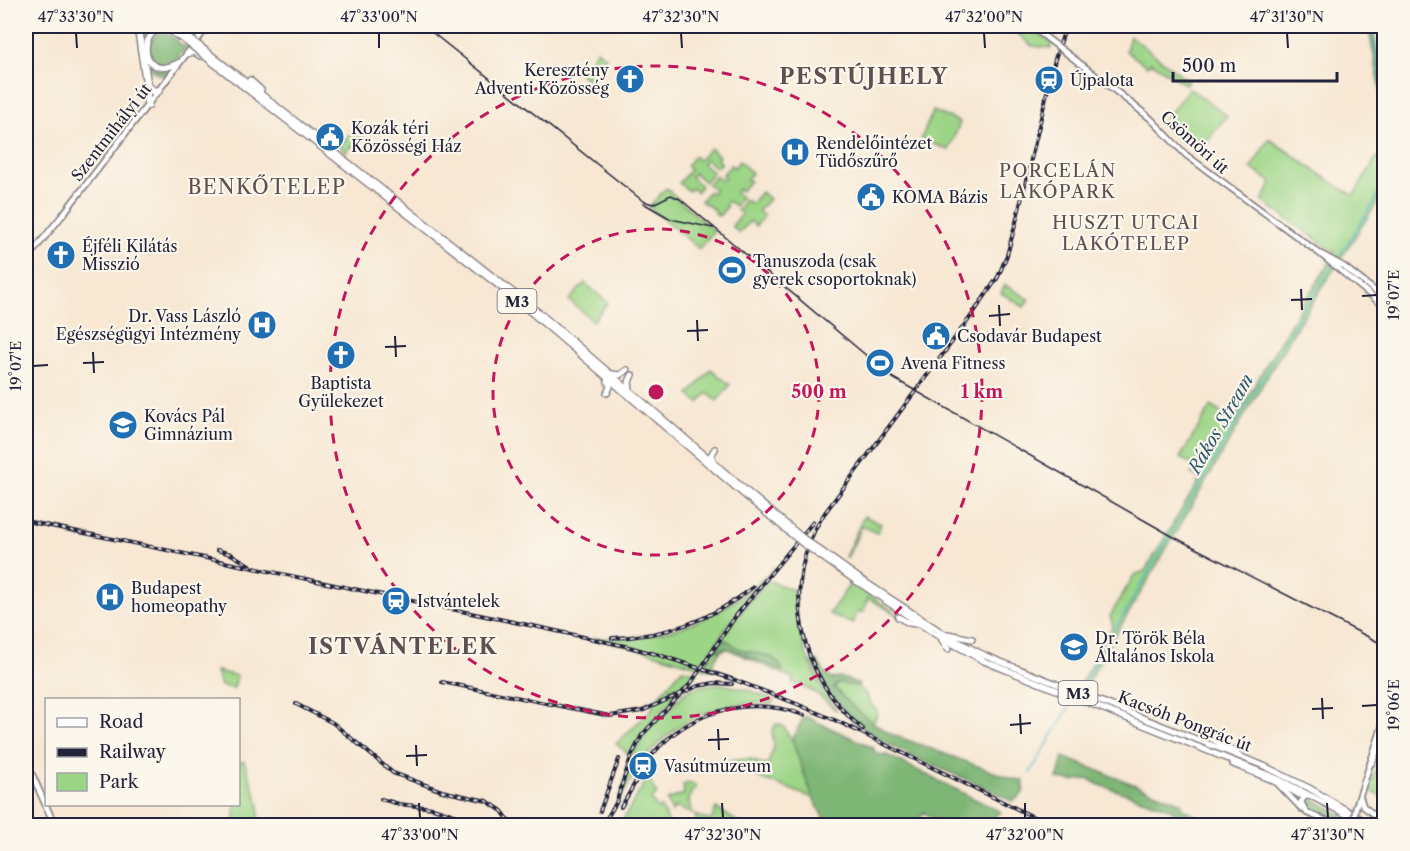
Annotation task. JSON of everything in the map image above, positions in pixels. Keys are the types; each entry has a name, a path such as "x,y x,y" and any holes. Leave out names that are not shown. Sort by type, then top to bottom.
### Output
{"highway":[{"path":"138,26 148,105"},
{"name":"M3","path":"166,26 178,30"},
{"path":"145,73 149,87 153,91 158,91"}],"main road":[{"name":"Szentmihályi út","path":"32,252 208,26"},
{"name":"Csömöri út","path":"1031,26 1150,118 1185,154 1384,298"},
{"path":"178,30 158,30 148,38 146,48 148,57 158,67 169,67 180,62"},
{"name":"M3","path":"178,30 609,375 802,543 858,580"},
{"path":"187,54 194,52 198,54 246,92 278,110"},
{"path":"250,80 278,110"},
{"path":"26,250 32,252"},
{"path":"26,257 32,252"},
{"path":"26,266 32,252"},
{"name":"Csömöri út","path":"1338,266 1384,306"},
{"path":"1361,287 1366,283"},
{"path":"607,393 610,387 609,375 629,373 628,392 616,393"},
{"path":"701,466 714,466 711,457 715,449"},
{"name":"Kacsóh Pongrác út","path":"858,580 918,624 998,667 1278,779 1366,825"},
{"name":"Kacsóh Pongrác út","path":"858,580 939,631 996,661 1254,762 1309,788 1373,825"},
{"path":"898,617 918,624"},
{"path":"939,631 972,639"},
{"path":"941,638 948,649"},
{"path":"1352,825 1360,792 1384,721"},
{"path":"1369,768 1384,735"},
{"path":"1207,736 1254,762"},
{"path":"1216,754 1305,796 1318,798"},
{"path":"26,761 45,803"},
{"path":"1279,784 1295,803 1306,811 1340,825"},
{"path":"1360,792 1361,802 1384,822"},
{"path":"1305,796 1301,802 1306,811"},
{"path":"46,806 55,825"},
{"path":"1357,806 1368,810"}],"green space":[{"path":"139,26 163,27 149,33 145,46 147,57 156,69 170,69 165,76 157,74 146,64"},
{"path":"1009,26 1028,26 1052,43 1051,48 1032,46"},
{"path":"1368,26 1372,26 1384,84 1384,106"},
{"path":"161,33 169,35 186,47 177,60 171,64 155,64 148,55 150,41"},
{"path":"1130,36 1188,80 1186,85 1151,62 1147,66 1126,51"},
{"path":"597,50 606,57 590,81 580,74"},
{"path":"1189,88 1227,116 1198,153 1161,125"},
{"path":"933,111 960,122 949,150 921,139"},
{"path":"357,125 366,132 354,148 351,145 346,152 340,147"},
{"path":"1269,139 1354,195 1377,157 1384,163 1384,185 1375,206 1297,326 1084,689 1079,686 1113,626 1110,616 1134,575 1145,571 1200,479 1191,473 1195,466 1180,458 1211,406 1234,421 1289,326 1336,253 1262,201 1272,183 1251,168"},
{"path":"710,148 719,156 717,159 721,163 716,168 706,159 703,163 713,172 705,182 694,173 691,177 701,186 696,192 692,188 689,191 679,183 690,170 686,166 694,156 699,160"},
{"path":"739,161 752,173 747,179 750,181 741,191 738,189 735,192 742,198 735,206 728,201 725,205 727,207 719,216 714,212 715,210 701,201 709,191 712,193 715,190 708,184 716,176 722,181 725,178 722,175 731,165 734,168"},
{"path":"666,188 714,231 699,249 649,207"},
{"path":"761,192 769,199 758,211 764,216 756,226 750,221 739,233 732,226 742,214 737,210 746,200 751,204"},
{"path":"585,283 608,303 593,321 569,300"},
{"path":"1005,285 1029,299 1024,307 1001,293"},
{"path":"711,369 730,385 717,401 707,393 699,403 689,395"},
{"path":"864,516 881,524 877,533 862,526 847,558 845,557"},
{"path":"775,567 728,625 701,667 592,638 644,636 691,624 735,601"},
{"path":"767,580 796,591 798,624 806,654 837,711 816,693 792,682 794,679 728,649 721,651 710,670 703,668 730,626"},
{"path":"853,583 908,621 868,598 863,613 858,611 853,624 829,614"},
{"path":"723,639 740,649 771,657 783,671 731,649 717,650"},
{"path":"817,660 824,672 832,679 840,677 859,684 858,686 846,685 840,682 834,687 853,707 883,729 1013,779 1023,780 1023,793 1012,801 908,755 866,731 848,715 825,686 812,662"},
{"path":"682,669 697,672 643,732 630,755 616,744 653,708 653,703"},
{"path":"216,671 237,676 234,688 221,686"},
{"path":"840,682 858,687 864,692 878,712 873,723 849,705 834,687"},
{"path":"722,684 749,690 774,700 773,704 739,704 723,707 679,727 644,759 616,807 634,752 648,729 688,690"},
{"path":"804,716 874,748 873,751 884,756 885,754 1001,812 985,825 939,825 924,812 918,821 924,825 866,825 846,820 844,825 827,825 813,798 792,740"},
{"path":"776,724 783,726 792,740 813,798 721,763 750,759 767,766 774,747 772,731"},
{"path":"1384,745 1384,798 1369,790"},
{"path":"1063,757 1182,803 1181,807 1210,825 1180,825 1174,822 1177,813 1089,779 1071,781 1057,779"},
{"path":"244,761 259,804 259,825 235,825 235,806 240,806 240,762"},
{"path":"648,777 657,794 651,800 658,809 661,807 670,825 621,823"},
{"path":"689,783 695,785 696,788 689,800 693,814 675,807 672,812 667,800 684,794 683,785"},
{"path":"1305,797 1345,816 1342,818 1321,816 1312,812 1303,806"},
{"path":"716,808 742,825 697,825 695,815 711,821"}],"waterway":[{"name":"Rákos Stream","path":"1370,26 1384,95"},
{"name":"Rákos Stream","path":"1336,261 1375,201 1384,180"},
{"name":"Rákos Stream","path":"1083,684 1295,323 1333,265"},
{"name":"Rákos Stream","path":"1030,773 1073,701"}],"tram line":[{"path":"424,26 643,201 653,204 671,195 680,199 893,378 1172,536 1384,645"},
{"path":"643,203 671,219 713,228"}],"railway":[{"path":"863,729 841,708 823,684 810,657 802,629 799,600 802,570 810,541 824,514 998,277 1016,222 1055,59 1066,26"},
{"path":"26,521 538,627 659,655 735,680 839,722 1052,826"},
{"path":"602,826 616,803 631,757 642,735 691,683 735,617 813,522"},
{"path":"217,550 231,554 251,566"},
{"path":"612,638 650,634 687,624 721,609 753,587"},
{"path":"442,682 610,716 642,711 698,686 714,683 732,684"},
{"path":"296,704 333,723 393,773 442,791 487,801 502,811 513,826"},
{"path":"621,807 652,755 684,727 702,717 742,707 763,706 804,715"},
{"path":"600,811 619,759"},
{"path":"381,799 399,804 433,808 488,826"}],"place":[{"name":"Keresztény Adventi Közösség","path":"630,79"},
{"name":"Újpalota","path":"1049,80"},
{"name":"Kozák téri Közösségi Ház","path":"330,137"},
{"name":"Rendelőintézet Tüdőszűrő","path":"795,152"},
{"name":"KOMA Bázis","path":"871,197"},
{"name":"Éjféli Kilátás Misszió","path":"61,255"},
{"name":"Tanuszoda (csak gyerek csoportoknak)","path":"732,270"},
{"name":"Dr. Vass László Egészségügyi Intézmény","path":"262,325"},
{"name":"Csodavár Budapest","path":"936,336"},
{"name":"Baptista Gyülekezet","path":"341,355"},
{"name":"Avena Fitness","path":"880,363"},
{"name":"Kovács Pál Gimnázium","path":"123,425"},
{"name":"Budapest homeopathy","path":"110,597"},
{"name":"Istvántelek","path":"396,601"},
{"name":"Dr. Török Béla Általános Iskola","path":"1074,647"},
{"name":"Vasútmúzeum","path":"643,766"}],"district":[{"name":"PESTÚJHELY","path":"864,76"},
{"name":"PORCELÁN LAKÓPARK","path":"1058,181"},
{"name":"BENKŐTELEP","path":"267,187"},
{"name":"HUSZT UTCAI LAKÓTELEP","path":"1126,233"},
{"name":"ISTVÁNTELEK","path":"403,646"}]}
